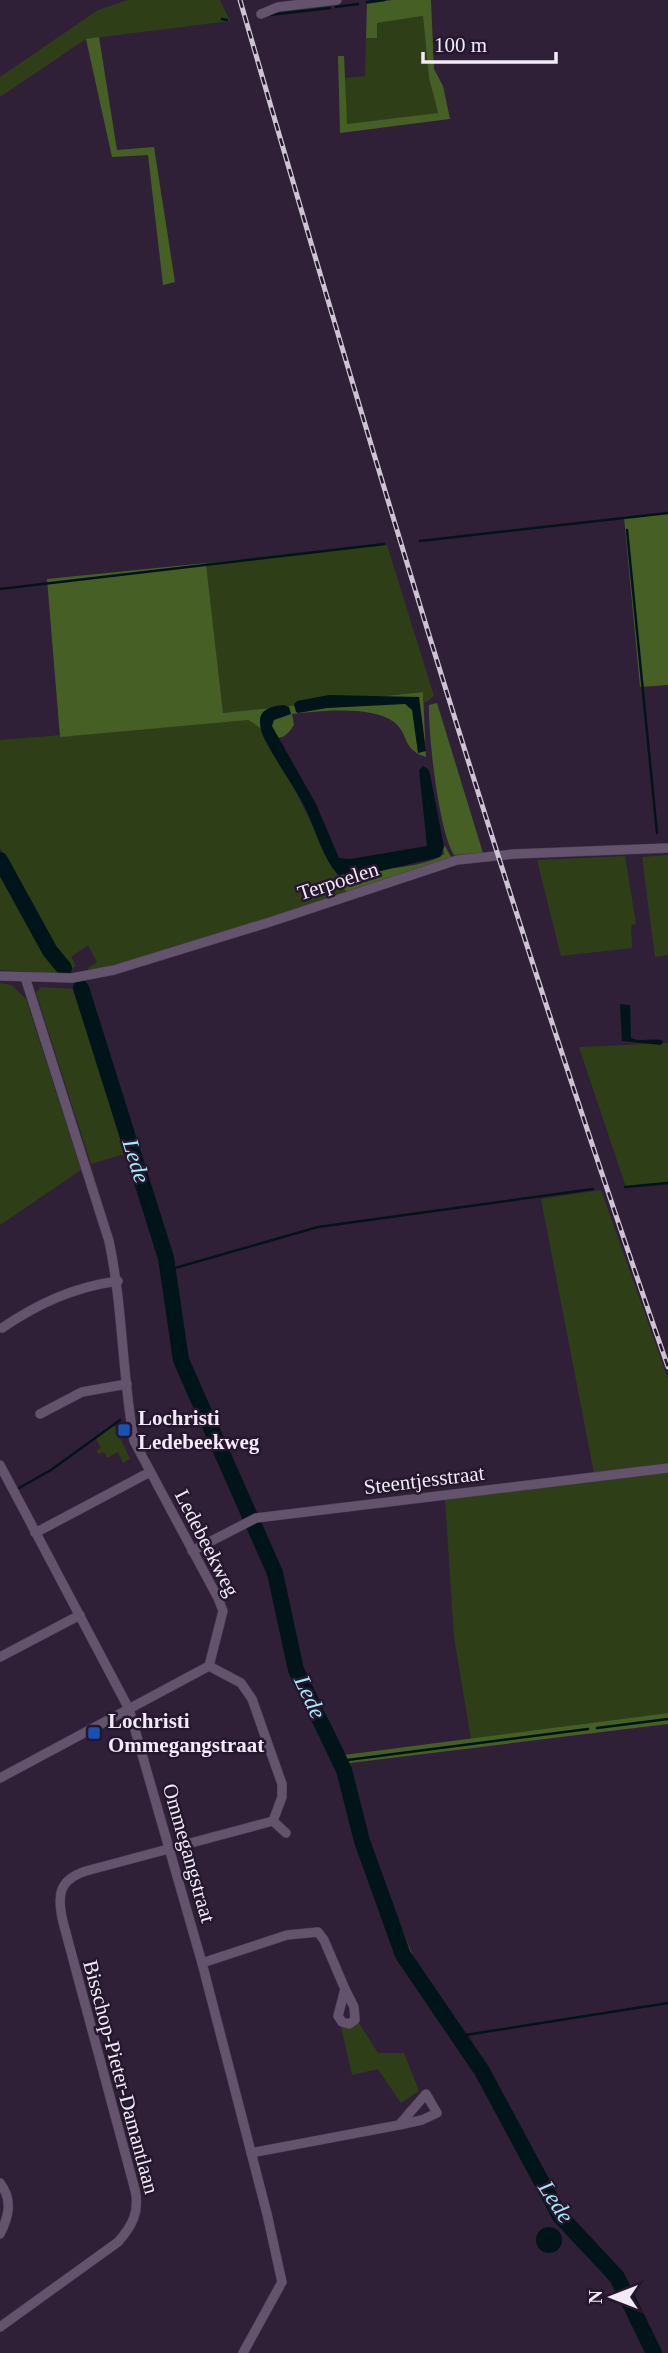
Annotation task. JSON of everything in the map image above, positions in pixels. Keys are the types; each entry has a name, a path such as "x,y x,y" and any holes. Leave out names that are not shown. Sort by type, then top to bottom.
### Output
{"street":[{"path":"261,14 278,7 337,0"},
{"name":"Terpoelen","path":"0,976 72,978 114,970 457,860 514,854 668,848"},
{"name":"Ledebeekweg","path":"25,977 108,1241 118,1281 134,1441 223,1611 209,1665"},
{"path":"2,1328 53,1297 88,1285 118,1281"},
{"path":"40,1414 82,1392 127,1384"},
{"name":"Ommegangstraat","path":"0,1465 129,1709 202,1963 282,2282 243,2353"},
{"name":"Steentjesstraat","path":"192,1552 251,1520 668,1468"},
{"path":"35,1533 150,1472"},
{"path":"0,1657 80,1615"},
{"path":"0,1778 209,1665 241,1683 251,1699 282,1784 282,1797 273,1821"},
{"path":"273,1821 286,1833"},
{"path":"170,1849 273,1821"},
{"name":"Bisschop-Pieter-Damantlaan","path":"0,2327 118,2242 134,2220 137,2209 135,2190 63,1922 60,1895 72,1876 170,1849"},
{"path":"202,1963 287,1935 318,1932 345,1989"},
{"path":"251,2153 399,2125"},
{"path":"0,2183 8,2195 9,2203 8,2218 0,2234"}],"green space":[{"path":"128,0 220,0 230,21 86,39 0,97 0,77 98,10"},
{"path":"392,0 431,0 434,69 443,86 450,119 340,133 338,56 344,56 347,124 438,113 429,78 423,16 377,23 377,38 366,38 367,4"},
{"path":"423,16 429,78 438,114 346,124 345,78 365,76 366,38 377,37 377,23"},
{"path":"99,37 117,150 154,147 175,282 163,285 148,155 112,157 86,39"},
{"path":"668,513 668,685 640,687 624,517"},
{"path":"387,545 434,696 425,703 422,692 223,713 206,563"},
{"path":"206,563 223,713 423,692 426,757 409,746 394,722 359,711 292,714 294,725 288,733 277,738 248,720 60,737 47,579"},
{"path":"437,703 483,853 454,855 449,843 439,806 430,738 429,705"},
{"path":"248,720 259,725 266,733 330,860 340,872 343,887 348,893 90,973 88,968 97,962 88,945 71,957 76,966 71,969 58,954 0,848 0,740"},
{"path":"445,846 451,857 448,861 348,893 343,888 340,872 423,863 444,854"},
{"path":"668,855 668,955 655,957 642,857"},
{"path":"625,856 636,924 631,925 632,948 561,956 537,860"},
{"path":"0,867 41,942 62,974 0,970"},
{"path":"0,983 11,985 26,999 81,1170 0,1225"},
{"path":"41,987 72,989 76,992 128,1153 91,1164 36,993"},
{"path":"668,1043 668,1184 626,1187 579,1047"},
{"path":"601,1190 668,1379 668,1463 594,1473 541,1199"},
{"path":"114,1425 130,1459 123,1463 118,1452 107,1458 104,1452 99,1454 96,1451 101,1448 96,1439"},
{"path":"668,1472 668,1713 471,1739 454,1637 445,1500"},
{"path":"286,1591 303,1673 324,1709 344,1755 668,1713 668,1724 350,1763 377,1861 413,1956 408,1958 381,1892 344,1764 299,1669 283,1592"},
{"path":"359,2023 378,2053 404,2053 419,2091 401,2103 378,2069 352,2075 341,2027 349,2029"}],"shaded area":[{"path":"329,695 419,697 426,751 418,753 412,710 405,704 296,712 294,704 297,701"},
{"path":"272,707 289,707 291,714 274,720 272,726 316,804 339,858 350,859 427,846 419,770 423,766 430,774 444,847 440,857 372,873 338,875 324,853 304,805 261,731 262,713"},
{"path":"620,1004 630,1005 631,1038 663,1041 661,1045 622,1041"},
{"path":"549,2227 558,2231 562,2240 558,2249 549,2253 540,2249 536,2240 540,2231"}],"waterway":[{"path":"367,2 384,0"},
{"path":"336,7 358,4"},
{"path":"269,15 330,8"},
{"path":"222,19 227,20"},
{"path":"420,541 668,513"},
{"path":"627,530 657,833"},
{"path":"0,589 384,544"},
{"name":"Lede","path":"0,860 50,951 64,968"},
{"name":"Lede","path":"81,988 166,1258 181,1360 275,1573 296,1670 344,1770 362,1841 403,1955 482,2071 560,2216 617,2277 654,2353"},
{"path":"625,1187 668,1183"},
{"path":"168,1270 318,1227 593,1189"},
{"path":"19,1488 51,1470 120,1420"},
{"path":"597,1728 668,1719"},
{"path":"340,1761 588,1729"},
{"path":"459,2036 668,2003"}],"railway":[{"path":"240,0 445,686 554,1028 668,1367"}],"place":[{"name":"Lochristi Ledebeekweg","path":"124,1430"},
{"name":"Lochristi Ommegangstraat","path":"94,1733"}]}
